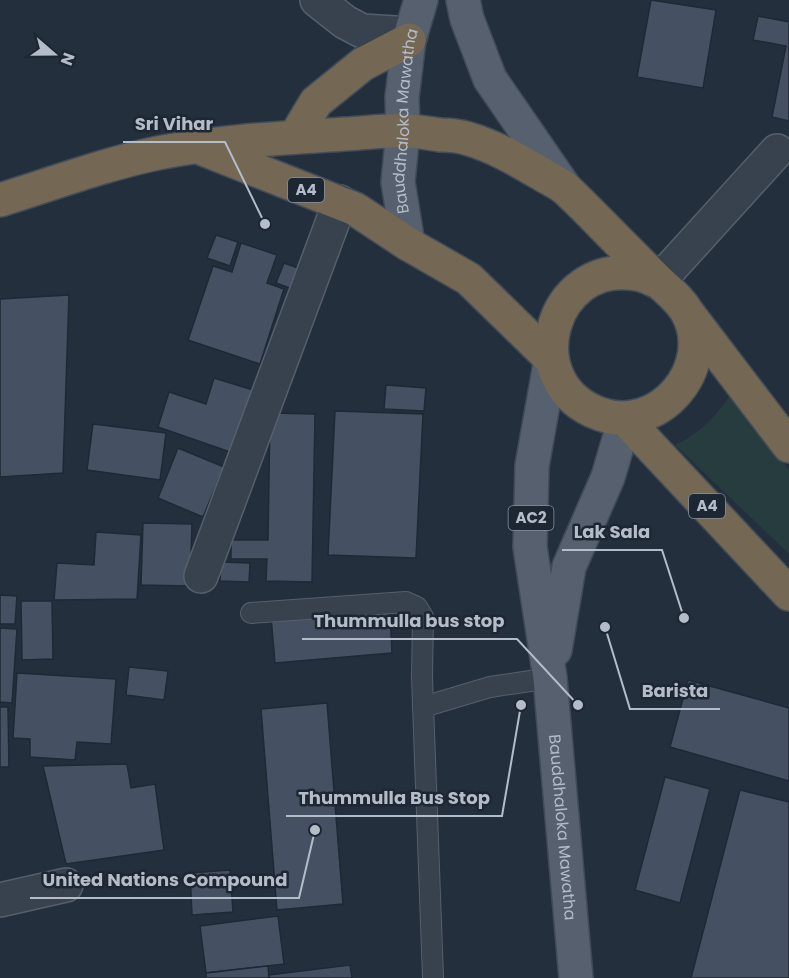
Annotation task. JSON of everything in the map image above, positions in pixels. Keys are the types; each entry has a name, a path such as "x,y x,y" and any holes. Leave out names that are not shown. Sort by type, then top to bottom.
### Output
{"highway":[{"path":"295,137 316,102 363,64 410,37"},
{"name":"A4","path":"0,200 160,153 295,137 404,131 467,138 508,154 565,188 658,282"},
{"name":"A4","path":"198,148 355,209 408,244 469,279 551,359"},
{"path":"689,314 695,336 694,359 687,380 673,398 655,411 625,419 604,416 585,408 570,396 558,379 551,359 551,332 559,310 573,292 592,280 614,273 637,274 658,282 676,296 789,446"},
{"name":"A4","path":"625,419 789,594"}],"main road":[{"name":"Bauddhaloka Mawatha","path":"408,244 398,182 404,131 402,97 410,37 421,0"},
{"path":"463,0 467,19 489,79 565,188"},
{"name":"Bauddhaloka Mawatha","path":"551,359 532,466 530,547 549,678 576,978"},
{"name":"Bauddhaloka Mawatha","path":"549,678 569,567 608,477 625,419"}],"street":[{"path":"316,0 345,22 362,31 410,37"},
{"path":"658,282 777,152"},
{"path":"201,576 340,202"},
{"path":"0,900 66,885"}],"lane":[{"path":"251,613 406,602 417,607 423,617 423,707 432,978"},
{"path":"423,707 490,687 549,678"}],"green space":[{"path":"729,397 789,470 789,554 675,445 705,425"}],"building":[{"path":"651,0 716,10 703,88 637,77"},
{"path":"758,16 789,22 789,121 772,117 786,46 753,40"},
{"path":"216,235 238,242 230,266 207,258"},
{"path":"241,243 277,255 267,283 284,289 260,364 188,340 213,266 232,272"},
{"path":"284,263 312,273 303,293 276,283"},
{"path":"69,295 63,473 0,477 0,299"},
{"path":"214,378 253,390 233,453 158,427 169,392 206,404"},
{"path":"386,385 426,388 424,411 384,409"},
{"path":"335,411 423,414 416,558 328,555"},
{"path":"270,413 315,414 312,582 266,581 267,559 231,559 231,540 268,540"},
{"path":"93,424 166,433 160,480 87,470"},
{"path":"178,448 224,467 203,517 158,498"},
{"path":"143,523 192,524 190,586 141,585"},
{"path":"96,532 141,535 137,599 54,600 57,563 94,565"},
{"path":"221,562 250,563 249,582 220,581"},
{"path":"0,595 17,596 15,624 0,624"},
{"path":"21,601 52,601 53,659 22,660"},
{"path":"390,610 392,653 275,663 271,617"},
{"path":"0,628 17,629 12,703 0,702"},
{"path":"129,667 168,671 164,700 126,695"},
{"path":"17,673 116,679 111,744 77,742 75,760 30,757 30,739 13,738"},
{"path":"688,680 789,708 789,781 670,747"},
{"path":"327,703 343,904 277,910 261,709"},
{"path":"0,707 8,707 9,767 0,767"},
{"path":"127,764 131,788 155,784 164,850 66,864 43,766"},
{"path":"665,777 710,789 680,903 635,890"},
{"path":"740,790 789,802 789,978 691,978"},
{"path":"230,870 233,912 192,915 190,873"},
{"path":"278,916 284,964 206,973 200,926"},
{"path":"350,965 352,978 269,978 269,975"},
{"path":"268,966 269,978 206,978 206,973"}],"place":[{"name":"Sri Vihar","path":"265,224"},
{"name":"Lak Sala","path":"684,618"},
{"name":"Barista","path":"605,627"},
{"name":"Thummulla Bus Stop","path":"521,705"},
{"name":"Thummulla bus stop","path":"578,705"},
{"name":"United Nations Compound","path":"315,830"}]}
